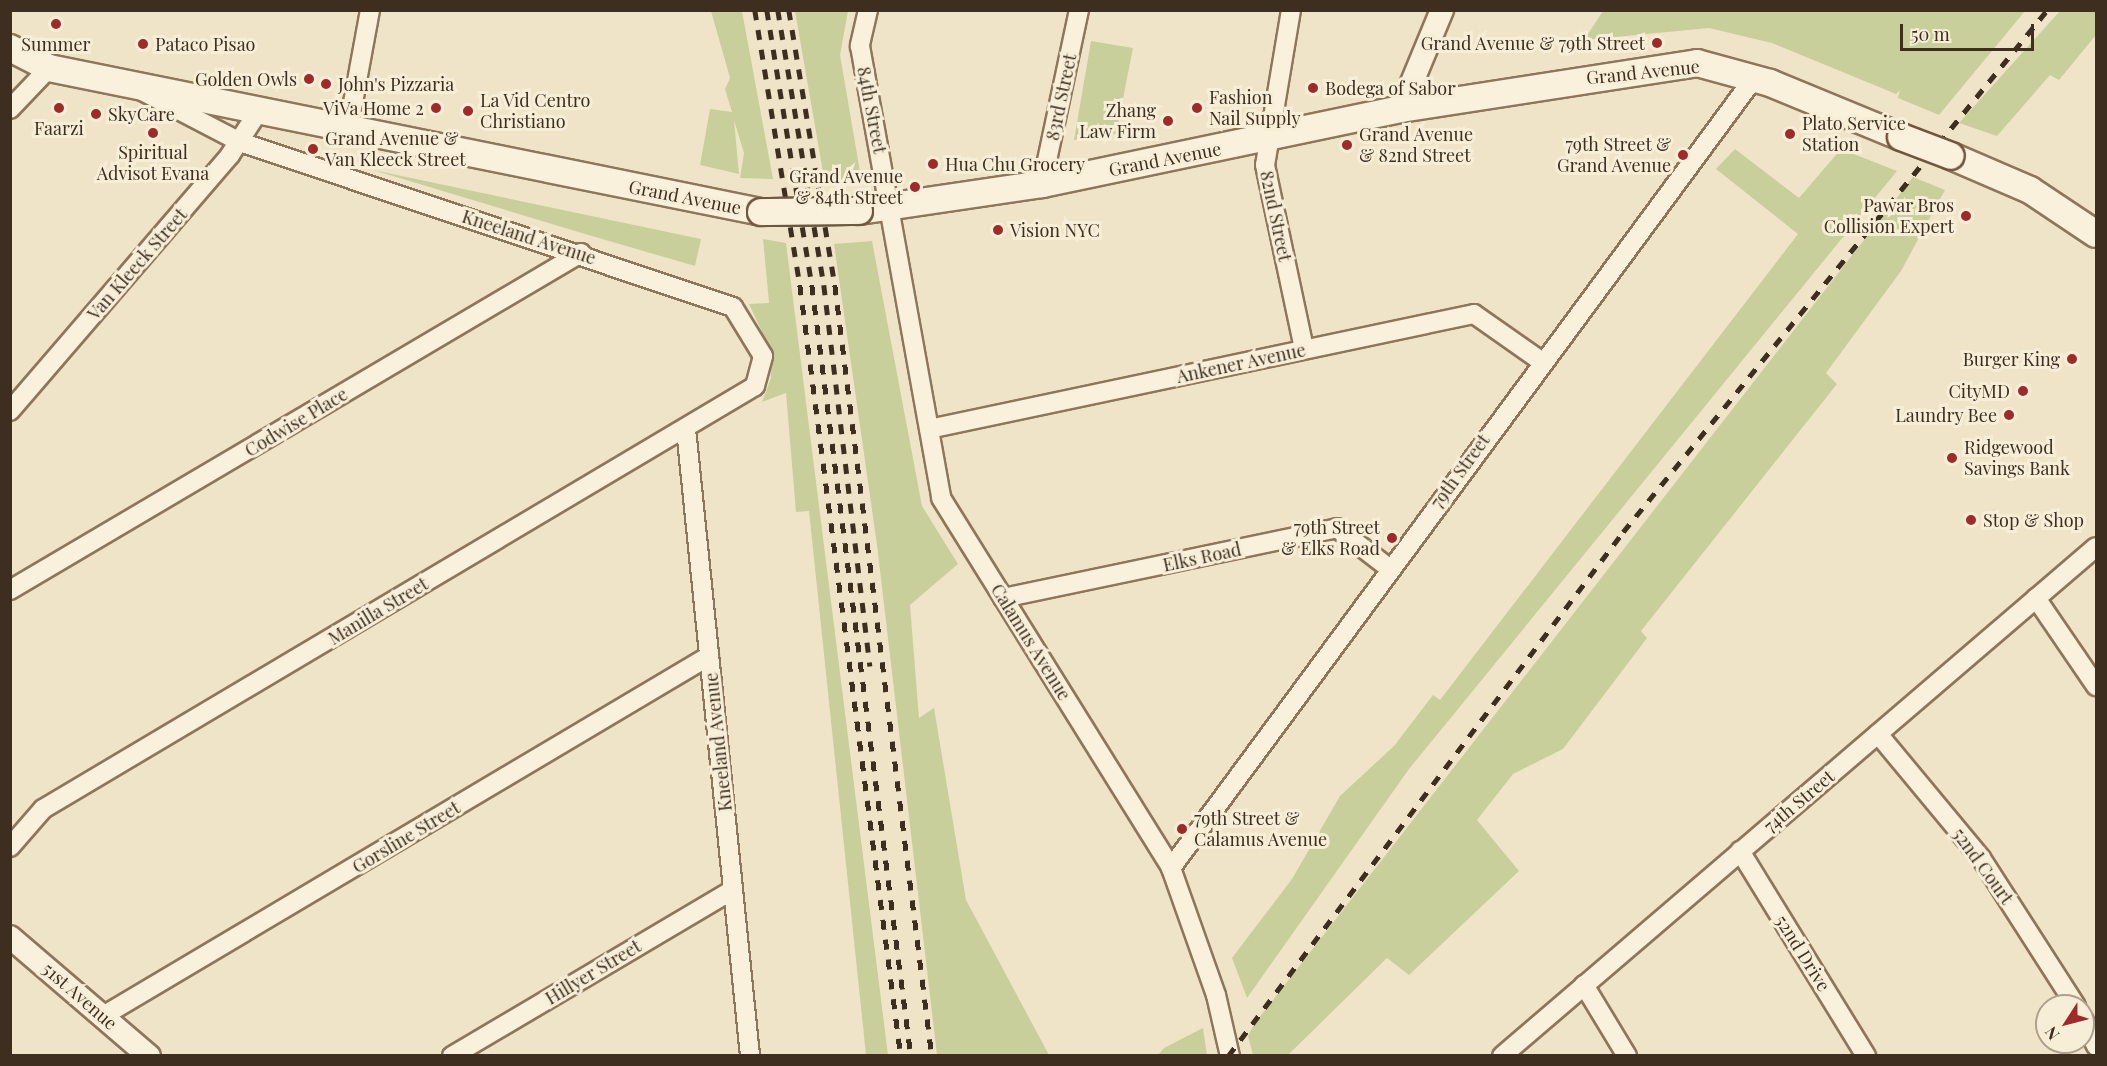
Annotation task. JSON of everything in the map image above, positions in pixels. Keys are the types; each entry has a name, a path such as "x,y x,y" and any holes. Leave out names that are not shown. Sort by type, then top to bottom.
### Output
{"main road":[{"name":"Grand Avenue","path":"10,48 49,68 761,212 891,209 1042,184 1401,109 1673,65 1719,66 1951,156 2030,190 2097,234"}],"street":[{"path":"348,130 370,10"},
{"name":"84th Street","path":"868,10 860,46 891,209"},
{"name":"83rd Street","path":"1042,184 1079,10"},
{"name":"82nd Street","path":"1291,10 1265,165 1305,349"},
{"path":"1401,109 1442,10"},
{"path":"10,109 49,68"},
{"name":"79th Street","path":"1171,868 1541,362 1741,103 1754,78"},
{"name":"Grand Avenue","path":"133,86 166,108 240,142"},
{"name":"Van Kleeck Street","path":"10,411 240,142 258,112"},
{"name":"Kneeland Avenue","path":"240,142 581,253 734,307 763,356 755,386"},
{"name":"Calamus Avenue","path":"891,209 941,498 1171,868 1216,995 1230,1056"},
{"name":"Codwise Place","path":"10,590 581,253"},
{"name":"Ankener Avenue","path":"929,429 1474,314 1541,362"},
{"name":"Manilla Street","path":"10,847 43,809 755,386"},
{"name":"Kneeland Avenue","path":"686,429 750,1056"},
{"name":"Elks Road","path":"1003,598 1337,528 1389,568"},
{"name":"74th Street","path":"1502,1056 2097,547"},
{"path":"2037,598 2097,686"},
{"name":"Gorsline Street","path":"103,1016 709,656"},
{"name":"52nd Court","path":"1878,734 1981,858 2068,994"},
{"name":"52nd Drive","path":"1740,851 1866,1056"},
{"name":"Hillyer Street","path":"452,1056 733,890"},
{"name":"51st Avenue","path":"10,937 149,1056"},
{"path":"1584,985 1627,1056"}],"green space":[{"path":"711,11 742,11 773,179 740,178 744,153 734,120 739,174 700,165 710,109 732,112 725,89 730,78"},
{"path":"795,11 848,11 840,55 862,183 824,178"},
{"path":"1603,11 2025,11 1939,115 1898,98 1900,90 1896,94 1772,43 1709,28 1584,40"},
{"path":"2060,11 2096,11 2096,35 2059,80 2050,75 1997,136 1959,123"},
{"path":"1091,41 1133,48 1116,134 1074,140"},
{"path":"1735,149 1799,198 1841,149 1897,171 1409,769 1247,998 1232,958 1292,879 1340,796 1394,746 1433,695 1440,700 1798,234 1716,169"},
{"path":"373,170 701,239 695,266 585,234"},
{"path":"1913,177 1945,190 1901,271 1826,373 1837,384 1641,631 1647,638 1563,749 1513,774 1477,820 1519,871 1409,975 1387,958 1288,1055 1253,1055 1248,1036 1255,1023"},
{"path":"763,239 786,243 888,1055 866,1055 809,511 796,512 786,393 762,402 771,378 770,349 749,304 769,303"},
{"path":"872,241 922,506 958,564 910,605 919,718 934,708 966,900 1049,1055 937,1055 877,545 834,244"},
{"path":"1203,1028 1207,1055 1158,1055 1164,1048"}],"railway":[{"path":"755,10 800,285 901,1056"},
{"path":"767,10 812,285 911,1056"},
{"path":"778,10 824,285 870,666"},
{"path":"789,10 835,285 932,1056"},
{"path":"1228,1056 1623,532 2047,10"}],"place":[{"name":"Summer","path":"56,24"},
{"name":"Grand Avenue & 79th Street","path":"1657,43"},
{"name":"Pataco Pisao","path":"143,44"},
{"name":"Golden Owls","path":"309,79"},
{"name":"John's Pizzaria","path":"326,84"},
{"name":"Bodega of Sabor","path":"1313,88"},
{"name":"Faarzi","path":"59,108"},
{"name":"ViVa Home 2","path":"436,108"},
{"name":"Fashion Nail Supply","path":"1197,108"},
{"name":"La Vid Centro Christiano","path":"468,111"},
{"name":"SkyCare","path":"96,114"},
{"name":"Zhang Law Firm","path":"1168,121"},
{"name":"Spiritual Advisot Evana","path":"153,133"},
{"name":"Plato Service Station","path":"1790,134"},
{"name":"Grand Avenue & 82nd Street","path":"1347,145"},
{"name":"Grand Avenue & Van Kleeck Street","path":"313,149"},
{"name":"79th Street & Grand Avenue","path":"1683,155"},
{"name":"Hua Chu Grocery","path":"933,164"},
{"name":"Grand Avenue & 84th Street","path":"915,187"},
{"name":"Pawar Bros Collision Expert","path":"1966,216"},
{"name":"Vision NYC","path":"998,230"},
{"name":"Burger King","path":"2072,359"},
{"name":"CityMD","path":"2023,391"},
{"name":"Laundry Bee","path":"2009,415"},
{"name":"Ridgewood Savings Bank","path":"1952,458"},
{"name":"Stop & Shop","path":"1971,520"},
{"name":"79th Street & Elks Road","path":"1392,538"},
{"name":"79th Street & Calamus Avenue","path":"1182,829"}]}
